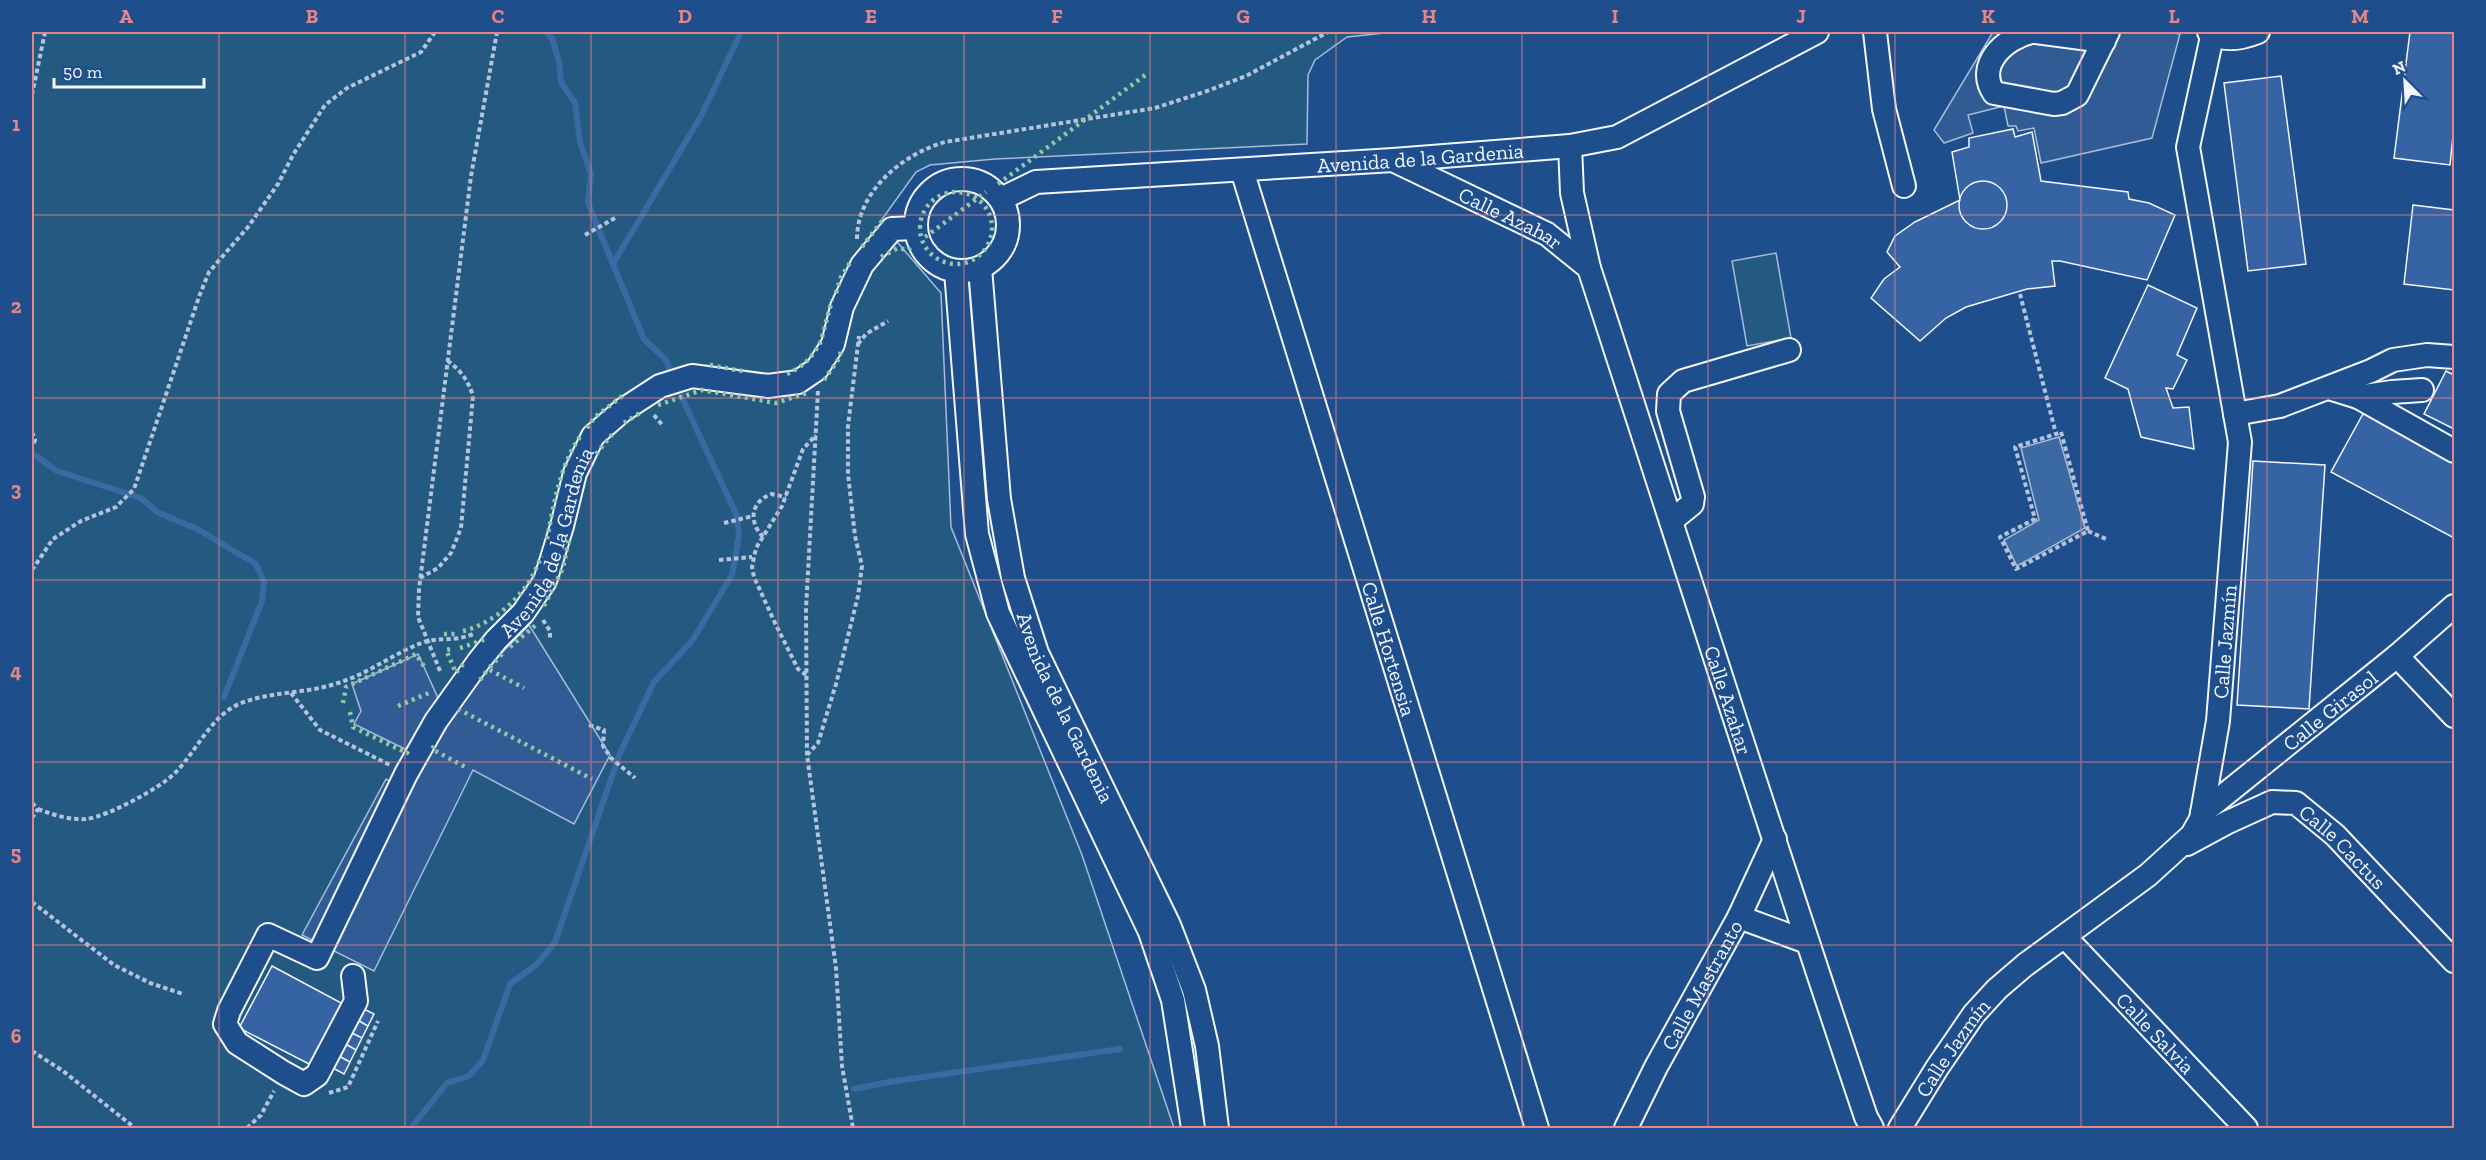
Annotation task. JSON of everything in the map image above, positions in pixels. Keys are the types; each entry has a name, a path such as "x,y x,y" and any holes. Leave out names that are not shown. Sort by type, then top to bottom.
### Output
{"street":[{"name":"Avenida de la Gardenia","path":"1001,199 1036,182 1393,160 1570,146 1617,137 1817,32"},
{"path":"1875,32 1884,109 1904,186"},
{"path":"2031,32 2016,35 2002,44 1991,63 1988,79 1994,93 2054,104 2070,100 2082,88 2106,36 2036,32"},
{"path":"2211,32 2235,39 2258,32"},
{"name":"Calle Jazmín","path":"1900,1128 1936,1068 1974,1014 2010,976 2148,875 2195,831 2202,813 2218,722 2240,442 2188,147 2211,32"},
{"name":"Calle Azahar","path":"1570,146 1572,193 1589,268 1807,942 1866,1117 1872,1128"},
{"name":"Calle Azahar","path":"1393,160 1547,234 1589,268"},
{"name":"Calle Hortensia","path":"1242,170 1537,1128"},
{"path":"963,178 978,181 991,188 1001,199 1007,213 1009,227 1006,242 998,255 980,268 956,271 940,266 928,256 919,243 915,228 917,212 923,198 948,180 963,178"},
{"path":"810,374 818,369 833,344 842,307 862,265 892,229 915,228"},
{"name":"Avenida de la Gardenia","path":"980,268 999,499 1013,578 1037,653 1169,925 1190,979 1207,1046 1217,1128"},
{"name":"Avenida de la Gardenia","path":"956,271 977,534 998,613 1150,932 1173,1000 1193,1128"},
{"path":"1671,521 1692,504 1693,497 1668,411 1669,394 1683,381 1789,350"},
{"path":"2235,414 2280,406 2329,388 2393,360 2427,355 2454,357"},
{"name":"Avenida de la Gardenia","path":"284,1073 237,1042 225,1024 229,1011 268,935 317,958 406,774 436,721 479,661 523,613 544,581 562,526 575,473 592,436 623,410 660,386 693,375 768,386 798,382 810,374"},
{"path":"2329,388 2358,397 2454,450"},
{"path":"2358,397 2422,390"},
{"name":"Calle Girasol","path":"2202,813 2397,656 2454,606"},
{"path":"2397,656 2454,716"},
{"name":"Calle Cactus","path":"2178,849 2272,802 2296,803 2335,835 2454,961"},
{"name":"Calle Mastranto","path":"1626,1128 1656,1067 1739,917 1775,839"},
{"path":"1739,917 1807,942"},
{"name":"Calle Salvia","path":"2064,937 2246,1128"},
{"path":"284,1073 304,1084 317,1076 356,1001 353,976"}],"path":[{"path":"32,95 45,32"},
{"path":"32,570 53,539 81,522 116,507 134,489 209,272 248,227 278,184 293,155 326,105 347,88 421,52 435,32"},
{"path":"440,671 418,617 420,578 471,177 497,32"},
{"path":"585,235 615,218"},
{"path":"2020,294 2056,434"},
{"path":"858,344 866,334 888,321"},
{"path":"420,578 438,568 451,553 461,528 472,396 461,371 447,360"},
{"path":"810,374 819,396 806,608 807,755 836,968 842,1066 853,1128"},
{"path":"32,432 35,440 32,447"},
{"path":"2088,531 2061,432 2015,447 2035,519 2000,537 2016,569 2088,531 2106,538"},
{"path":"806,675 798,669 763,598 754,577 752,557 786,497 802,449 817,434"},
{"path":"763,537 758,531 753,516 758,502 764,497 779,494 786,497"},
{"path":"724,523 753,516"},
{"path":"719,560 752,557"},
{"path":"32,803 60,818 88,819 158,787 175,773 226,711 241,703 338,683 427,641 461,639 477,633"},
{"path":"291,693 320,730 406,774"},
{"path":"589,725 604,730 603,746 611,758 635,778"},
{"path":"32,818 38,808"},
{"path":"32,902 114,965 150,983 183,994"},
{"path":"304,1084 324,1095 348,1087 378,1021"},
{"path":"32,1051 63,1071 135,1128"},
{"path":"247,1128 261,1115 284,1073"}],"shaded area":[{"path":"32,32 1394,32 1347,37 1315,60 1308,75 1307,144 995,159 930,165 916,172 880,222 941,293 951,527 1082,855 1174,1128 32,1128"},
{"path":"1993,32 2164,32 2180,34 2152,138 2041,163 2034,128 2018,131 2016,126 2008,126 2004,106 1968,115 1973,133 1944,143 1934,130"},
{"path":"1776,253 1791,338 1747,346 1732,261"},
{"path":"2059,437 2085,528 2017,566 2004,540 2039,520 2021,448"},
{"path":"529,625 610,755 574,824 473,770 374,971 302,935 386,779 405,790 438,729 490,665"},
{"path":"418,654 438,698 407,750 354,724 361,711 352,684"}],"building":[{"path":"2410,32 2454,32 2454,126 2450,165 2394,158"},
{"path":"2281,76 2306,264 2248,271 2224,83"},
{"path":"2013,129 2015,137 2032,132 2041,181 2128,192 2129,199 2149,203 2175,215 2147,280 2052,261 2055,286 2027,289 1966,307 1946,318 1920,341 1871,298 1884,279 1900,267 1887,252 1895,236 1915,222 1960,200 1952,152 1969,147 1969,138"},
{"path":"1983,181 2000,188 2007,205 2000,222 1983,229 1966,222 1959,205 1966,188"},
{"path":"2413,205 2454,210 2454,290 2404,284"},
{"path":"2148,285 2197,308 2177,355 2187,360 2173,389 2166,388 2173,408 2189,407 2194,449 2141,437 2128,389 2105,378"},
{"path":"2446,371 2454,375 2454,429 2424,414"},
{"path":"2364,412 2454,460 2454,538 2331,472"},
{"path":"2253,461 2325,465 2309,709 2237,705"},
{"path":"272,966 345,1005 313,1066 239,1028"},
{"path":"360,1007 374,1014 368,1026 354,1018"},
{"path":"354,1018 368,1026 362,1038 348,1031"},
{"path":"348,1031 362,1038 356,1050 342,1042"},
{"path":"342,1042 356,1050 350,1062 335,1054"},
{"path":"335,1054 350,1062 344,1074 329,1066"}],"waterway":[{"path":"546,32 552,38 559,62 561,82 575,103 580,142 591,174 588,201 591,211 644,339 666,360 672,376"},
{"path":"613,264 701,116 741,32"},
{"path":"411,1128 447,1083 469,1076 483,1060 510,984 537,964 555,942 620,753 654,682 692,641 732,575 739,536 737,516 676,385"},
{"path":"32,453 57,471 141,498 157,512 197,529 256,564 264,582 262,601 224,697"},
{"path":"854,1089 1120,1049"}],"hedge":[{"path":"998,184 1148,73"},
{"path":"963,192 982,202 990,214 992,228 990,242 982,254 970,262 949,264 930,254 922,242 920,221 930,202 942,194 963,192"},
{"path":"925,237 986,192"},
{"path":"862,247 882,221"},
{"path":"881,257 898,248 908,250 914,245"},
{"path":"836,293 841,277 851,261"},
{"path":"822,337 832,300"},
{"path":"787,374 807,361 821,341"},
{"path":"824,380 838,360 842,349"},
{"path":"710,365 747,372"},
{"path":"658,405 702,390 776,403 810,392"},
{"path":"587,428 595,417 625,394"},
{"path":"624,423 643,411"},
{"path":"596,454 615,431"},
{"path":"547,539 563,471 574,445 582,434"},
{"path":"544,606 563,568 569,539"},
{"path":"463,631 499,614 514,600 529,582 542,556"},
{"path":"510,647 537,624"},
{"path":"444,634 456,634"},
{"path":"460,648 486,639"},
{"path":"450,649 446,650 456,673 464,663"},
{"path":"343,703 346,687 416,654 425,668"},
{"path":"502,654 488,669 524,688"},
{"path":"480,680 488,669"},
{"path":"398,706 429,693"},
{"path":"458,709 592,779"},
{"path":"350,712 353,727 407,753 408,751"},
{"path":"434,746 432,749 467,768"}]}
